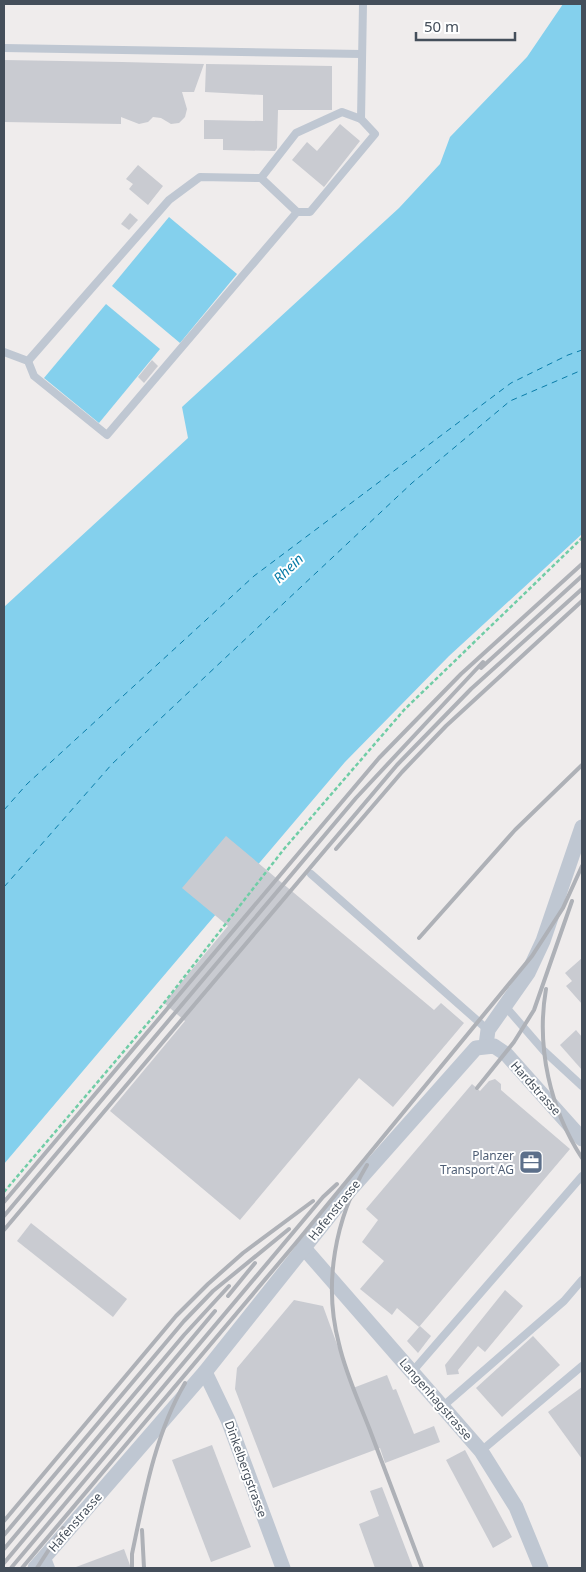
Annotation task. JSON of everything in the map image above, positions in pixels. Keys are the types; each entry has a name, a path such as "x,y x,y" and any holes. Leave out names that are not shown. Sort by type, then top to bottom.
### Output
{"street":[{"name":"Hafenstrasse","path":"35,1568 48,1562 205,1372 350,1190 470,1053 487,1038 505,1006 528,973 543,941 582,827"},
{"name":"Hardstrasse","path":"487,1038 494,1046 506,1054 582,1139"},
{"name":"Langenhagstrasse","path":"303,1247 482,1451 516,1507 541,1568"},
{"name":"Dinkelbergstrasse","path":"205,1372 228,1420 283,1568"}],"lane":[{"path":"360,119 363,4"},
{"path":"4,48 362,54"},
{"path":"28,361 169,200 200,177 261,178 297,212 310,212 375,134 360,119 342,112 296,133 261,178"},
{"path":"4,352 28,361 34,376 107,435 297,212"},
{"path":"311,874 487,1038"},
{"path":"505,1006 544,1051 582,1086"},
{"path":"412,1372 582,1176"},
{"path":"442,1407 564,1301 582,1280"},
{"path":"482,1451 582,1366"}],"path":[{"path":"4,1192 152,1017 284,849 404,710 582,538"}],"water":[{"name":"Rhein","path":"563,4 582,4 582,534 449,656 345,762 4,1164 4,607 188,438 182,407 399,208 440,164 450,137 527,57"},
{"path":"169,217 237,274 180,343 112,286"},
{"path":"106,304 160,349 99,423 44,378"}],"building":[{"path":"4,60 204,64 194,92 182,92 187,109 185,117 179,123 171,124 161,118 153,117 148,122 139,124 121,117 121,124 4,122"},
{"path":"206,64 332,66 332,110 278,110 277,148 275,151 223,150 223,139 204,139 204,120 263,121 263,95 205,92"},
{"path":"340,124 360,141 324,187 292,160 307,142 317,151"},
{"path":"138,165 163,186 148,205 129,189 133,184 126,179"},
{"path":"130,213 138,220 129,230 121,224"},
{"path":"152,360 158,366 144,383 138,377"},
{"path":"226,836 434,1010 441,1003 464,1023 393,1107 359,1078 240,1220 110,1111 185,1021 164,1003 228,926 182,888"},
{"path":"582,958 582,1004 566,986 572,981 565,973"},
{"path":"576,1030 582,1037 582,1070 560,1045"},
{"path":"495,1079 501,1084 501,1090 570,1149 419,1327 397,1308 392,1315 360,1289 384,1261 362,1242 378,1220 366,1209 472,1084 480,1091 489,1081"},
{"path":"31,1223 127,1299 113,1317 17,1241"},
{"path":"505,1290 523,1306 485,1352 478,1346 458,1370 459,1374 447,1375 445,1365"},
{"path":"294,1300 323,1306 353,1388 387,1375 393,1390 396,1389 414,1434 434,1426 440,1442 385,1463 380,1448 273,1488 235,1389 237,1368"},
{"path":"420,1326 431,1336 418,1353 407,1341"},
{"path":"533,1336 560,1365 502,1417 476,1388"},
{"path":"582,1387 582,1459 548,1412"},
{"path":"212,1445 251,1547 211,1562 172,1460"},
{"path":"465,1450 512,1537 493,1548 446,1460"},
{"path":"382,1487 413,1568 375,1568 359,1524 379,1516 370,1491"},
{"path":"124,1549 131,1568 76,1567"}],"ferry route":[{"path":"4,810 27,784 254,576 511,383 582,350"},
{"path":"4,887 112,764 412,483 510,401 582,370"}],"railway":[{"path":"4,1202 379,758 461,674 582,564"},
{"path":"481,668 582,576"},
{"path":"4,1230 397,765 471,689 582,589"},
{"path":"336,849 402,772 446,726 582,601"},
{"path":"4,1216 356,798 483,662"},
{"path":"419,938 515,830 582,765"},
{"path":"22,1568 295,1244 532,956 563,908 582,866"},
{"path":"477,1088 514,1042 534,1010 572,901"},
{"path":"546,989 543,1033 548,1077 561,1119 582,1158"},
{"path":"367,1165 347,1207 335,1252 332,1275 334,1321 349,1378 422,1568"},
{"path":"11,1568 323,1197 337,1184"},
{"path":"4,1521 176,1316 243,1253 313,1201"},
{"path":"4,1535 184,1321 213,1291 289,1229"},
{"path":"228,1296 255,1263"},
{"path":"4,1549 184,1335 229,1286"},
{"path":"4,1563 215,1311"},
{"path":"132,1568 132,1554 141,1510 158,1444 185,1383"},
{"path":"37,1568 63,1528"},
{"path":"142,1530 144,1568"}],"place":[{"name":"Planzer Transport AG","path":"531,1162"}]}
